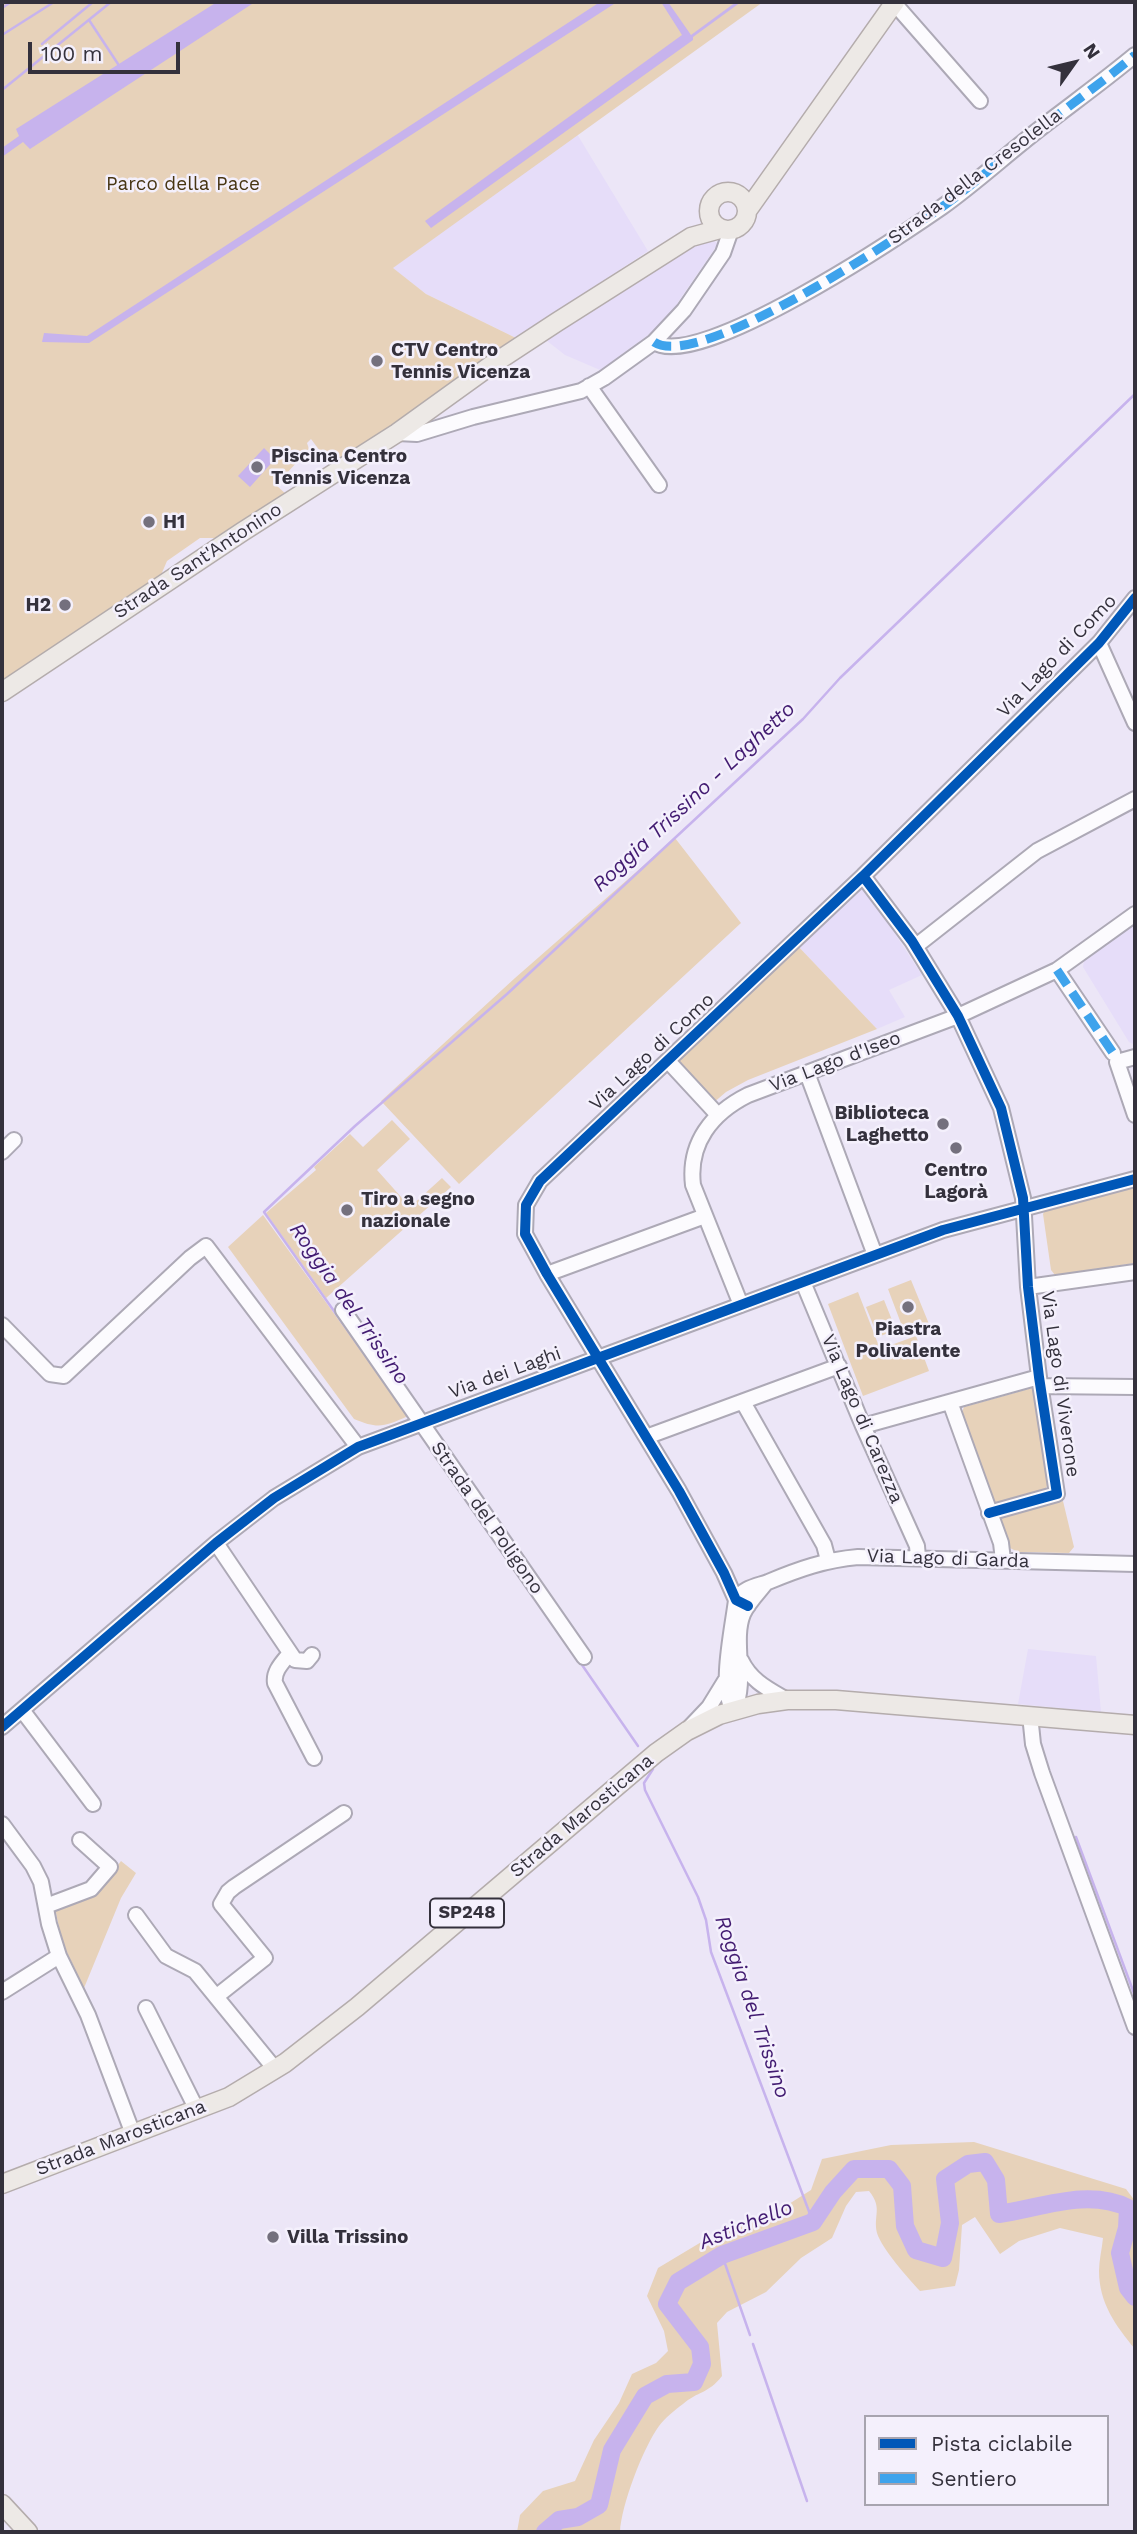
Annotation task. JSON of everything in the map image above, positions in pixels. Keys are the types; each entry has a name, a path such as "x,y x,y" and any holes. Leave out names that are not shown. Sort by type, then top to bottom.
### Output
{"main road":[{"name":"Strada Sant'Antonino","path":"2,692 242,531 397,433 501,359 691,237 740,225 747,211 895,3"},
{"name":"Strada Sant'Antonino","path":"691,237 715,197 755,188 771,178"},
{"path":"733,193 743,199 747,211"},
{"path":"709,209 711,221 725,229"},
{"name":"Strada Marosticana","path":"2,2184 229,2097 275,2069 357,2007 656,1753 687,1731 734,1710 758,1703 787,1700 836,1700 1135,1725"},
{"path":"2,2504 26,2530"}],"street":[{"name":"Strada Sant'Antonino","path":"895,3 980,101"},
{"name":"Strada della Cresolella","path":"654,342 667,347 678,347 718,335 813,289 857,263 944,205 1135,55"},
{"name":"Strada Sant'Antonino","path":"397,433 417,433 581,391 654,342 684,310 723,253 725,229"},
{"path":"589,386 659,485"},
{"name":"Via Lago di Como","path":"742,1603 525,1234 526,1206 540,1181 863,876 1099,643 1135,598"},
{"path":"1099,643 1135,723"},
{"path":"916,946 1037,851 1135,799"},
{"name":"Via Lago di Viverone","path":"863,876 916,946 958,1016 1001,1108 1024,1208 1028,1287 1057,1494 989,1513"},
{"name":"Via Lago d'Iseo","path":"741,1305 693,1185 691,1168 700,1138 717,1114 748,1095 958,1016 1057,970 1135,914"},
{"path":"1057,970 1115,1058 1135,1115"},
{"path":"1115,1058 1135,1057"},
{"name":"Via Lago di Como","path":"668,1061 717,1114"},
{"path":"807,1073 875,1255"},
{"path":"2,1152 14,1140"},
{"name":"Via dei Laghi","path":"2,1727 216,1543 274,1498 358,1447 943,1230 1135,1179"},
{"path":"547,1274 705,1216"},
{"path":"2,1325 50,1374 64,1376 206,1246 358,1447"},
{"path":"1028,1287 1135,1272"},
{"name":"Via Lago di Carezza","path":"803,1282 917,1546 918,1557"},
{"name":"Strada del Poligono","path":"343,1310 584,1657"},
{"path":"646,1437 839,1366"},
{"path":"863,1426 1040,1381 1135,1387"},
{"path":"743,1402 824,1545 828,1560"},
{"path":"950,1402 1002,1543 1003,1560"},
{"path":"216,1543 295,1660 307,1661 312,1655"},
{"name":"Via Lago di Garda","path":"742,1603 739,1594 803,1567 858,1556 1135,1564"},
{"path":"725,1681 728,1703 734,1710 739,1699 739,1628 742,1603"},
{"path":"687,1731 709,1707 725,1681 742,1603"},
{"path":"290,1653 277,1670 275,1683 314,1758"},
{"path":"741,1659 748,1674 762,1686 787,1700"},
{"path":"22,1710 93,1804"},
{"path":"1030,1715 1033,1744 1041,1773 1135,2027"},
{"path":"217,1996 265,1958 221,1904 223,1899 234,1887 344,1813"},
{"path":"2,1824 33,1866 41,1882 59,1956 88,2015 133,2134"},
{"path":"46,1906 91,1889 110,1867 80,1840"},
{"path":"136,1915 166,1956 190,1966 275,2069"},
{"path":"2,1992 59,1956"},
{"path":"146,2008 197,2110"}],"shaded area":[{"path":"217,2 255,2 30,149 23,142 2,157 2,148 19,136 16,129"},
{"path":"600,2 617,2 89,343 42,342 44,333 87,336"},
{"path":"661,2 668,2 691,35 736,2 741,2 693,37 693,40 431,228 425,221 682,35"},
{"path":"577,134 648,251 516,338 426,294 392,268"},
{"path":"705,234 718,244 678,302 680,304 666,322 600,370 565,355 542,337"},
{"name":"Piscina Centro Tennis Vicenza","path":"264,448 275,459 250,487 238,476"},
{"path":"861,882 922,975 889,990 905,1017 877,1029 796,944"},
{"path":"1135,924 1135,1045 1129,1042 1083,967 1084,961"},
{"path":"1028,1649 1096,1656 1101,1712 1018,1704"}],"green space":[{"name":"Parco della Pace","path":"2,2 763,2 393,268 426,294 516,338 332,467 311,439 307,443 309,449 276,485 287,495 221,538 200,538 167,561 161,575 2,681"},
{"path":"675,838 741,923 459,1184 381,1101 515,978"},
{"path":"796,944 877,1029 748,1080 726,1092 712,1104 677,1062"},
{"name":"Tiro a segno nazionale","path":"392,1120 410,1139 377,1170 410,1207 442,1178 451,1187 326,1298 266,1213 316,1170 314,1167 350,1134 363,1147"},
{"path":"1135,1186 1135,1263 1055,1275 1051,1270 1043,1214 1045,1210"},
{"path":"263,1215 408,1416 381,1425 354,1419 228,1247"},
{"name":"Piastra Polivalente","path":"911,1280 929,1324 905,1334 888,1289"},
{"path":"858,1292 880,1349 916,1336 929,1371 863,1396 828,1304"},
{"path":"884,1300 896,1330 878,1337 866,1307"},
{"path":"1032,1388 1037,1391 1048,1485 1042,1493 995,1505 962,1412 964,1407"},
{"path":"1063,1501 1074,1547 1069,1553 1018,1552 1010,1548 1001,1521 1003,1515"},
{"path":"121,1861 136,1873 121,1898 84,1988 62,1942 55,1908 98,1891"},
{"path":"974,2142 1126,2189 1135,2201 1135,2349 1115,2323 1105,2304 1099,2271 1103,2238 1060,2228 1019,2241 1000,2254 975,2217 962,2225 959,2270 955,2286 920,2291 880,2240 876,2227 877,2207 873,2197 869,2191 856,2192 846,2206 832,2238 801,2258 766,2292 727,2312 717,2323 722,2376 712,2386 688,2400 659,2426 646,2448 634,2478 624,2508 620,2532 517,2532 520,2515 543,2491 575,2481 594,2440 619,2403 632,2374 656,2363 668,2351 664,2331 647,2296 658,2268 703,2241 781,2209 811,2190 822,2159 891,2145"}],"waterway":[{"path":"2,8 11,2"},
{"path":"2,35 54,2"},
{"path":"42,44 93,2"},
{"path":"2,90 111,2"},
{"path":"89,20 118,64"},
{"name":"Roggia Trissino - Laghetto","path":"389,1389 264,1212 355,1126 507,994 803,719 840,678 1135,394"},
{"name":"Roggia del Trissino","path":"475,1513 551,1622"},
{"name":"Roggia del Trissino","path":"580,1662 638,1746"},
{"name":"Roggia del Trissino","path":"653,1769 644,1783 645,1790 698,1897 706,1920 711,1952 813,2222"},
{"path":"1076,1837 1135,1996"},
{"name":"Astichello","path":"545,2532 559,2520 578,2517 599,2505 612,2450 645,2396 667,2384 694,2382 702,2364 700,2347 667,2304 678,2282 722,2255 813,2222 833,2192 854,2169 889,2169 902,2186 905,2226 916,2250 943,2258 950,2223 945,2179 968,2164 985,2162 996,2180 999,2214 1081,2200 1113,2202 1128,2208 1127,2228 1120,2253 1128,2288 1135,2297"},
{"path":"722,2255 750,2335"},
{"path":"753,2344 807,2501"}],"marked path":[{"path":"654,342 677,346 712,338 799,297 955,197 1135,55"},
{"path":"1057,970 1113,1053"}],"cycle path":[{"path":"748,1606 736,1600 679,1491 547,1274 525,1234 526,1205 540,1181 863,876 1099,643 1135,598"},
{"path":"863,876 912,941 958,1016 1001,1108 1023,1198 1028,1287 1057,1494 989,1513"},
{"path":"2,1727 216,1543 274,1498 358,1447 943,1230 1135,1179"}],"place":[{"name":"CTV Centro Tennis Vicenza","path":"377,361"},
{"name":"Piscina Centro Tennis Vicenza","path":"257,467"},
{"name":"H1","path":"149,522"},
{"name":"H2","path":"65,605"},
{"name":"Biblioteca Laghetto","path":"943,1124"},
{"name":"Centro Lagorà","path":"956,1148"},
{"name":"Tiro a segno nazionale","path":"347,1210"},
{"name":"Piastra Polivalente","path":"908,1307"},
{"name":"Villa Trissino","path":"273,2237"}]}
